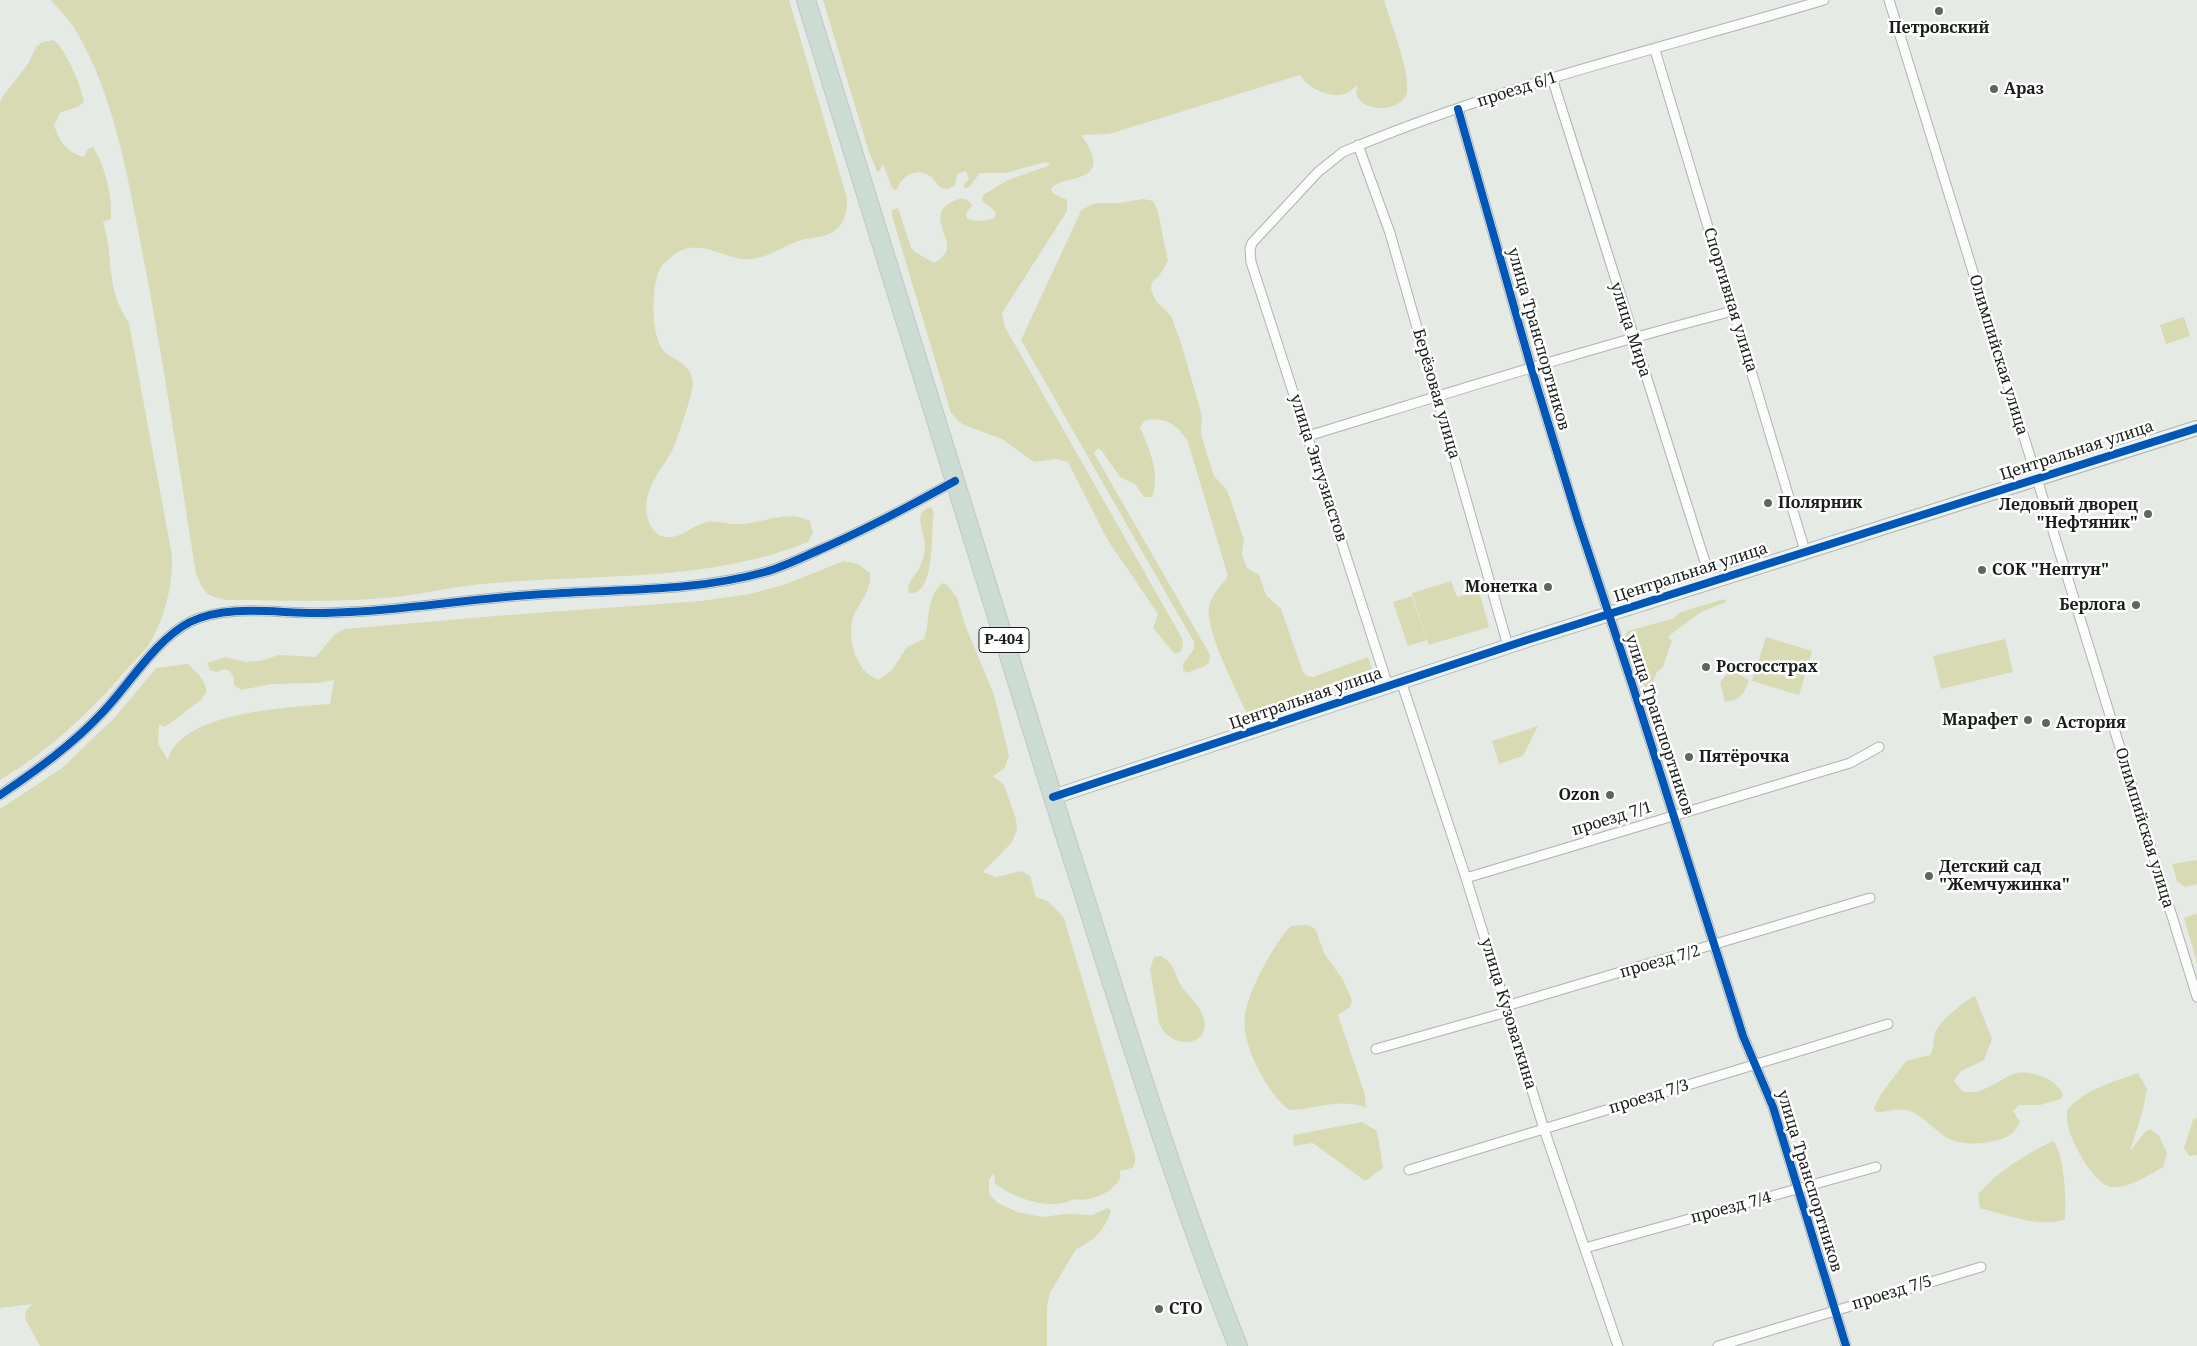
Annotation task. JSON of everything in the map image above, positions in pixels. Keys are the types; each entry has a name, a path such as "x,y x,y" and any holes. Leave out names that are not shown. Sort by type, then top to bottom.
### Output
{"highway":[{"name":"Р-404","path":"806,0 1053,797 1192,1229 1238,1346"}],"street":[{"name":"проезд 6/1","path":"1250,249 1252,243 1326,164 1343,152 1358,145 1552,78 1824,0"},
{"name":"Олимпийская улица","path":"1889,0 2197,997"},
{"name":"Спортивная улица","path":"1655,50 1805,551"},
{"name":"улица Мира","path":"1552,78 1710,581"},
{"name":"улица Транспортников","path":"1458,109 1531,367 1713,946 1754,1065 1773,1107 1846,1346"},
{"name":"Берёзовая улица","path":"1358,145 1390,233 1508,646"},
{"name":"улица Энтузиастов","path":"1250,249 1251,262 1308,436 1394,683"},
{"path":"1308,436 1632,337 1733,311"},
{"name":"Центральная улица","path":"1053,797 1508,646 2197,428"},
{"path":"0,795 71,744 104,712 157,649 174,633 189,623 208,615 264,612 368,611 545,594 681,588 729,581 768,571 804,557 886,518 955,482"},
{"name":"улица Кузоваткина","path":"1394,683 1466,878 1544,1129 1618,1346"},
{"name":"проезд 7/1","path":"1466,878 1850,763 1879,747"},
{"name":"проезд 7/2","path":"1376,1049 1870,898"},
{"name":"проезд 7/3","path":"1409,1170 1888,1024"},
{"name":"проезд 7/4","path":"1585,1248 1876,1167"},
{"name":"проезд 7/5","path":"1718,1346 1981,1267"}],"green space":[{"path":"51,0 789,0 847,198 845,215 840,226 829,234 801,240 758,258 741,259 712,250 693,248 683,250 672,256 661,267 655,285 654,297 656,334 659,344 664,351 689,370 693,388 672,451 652,483 646,509 651,526 661,536 674,537 707,522 740,524 793,516 810,521 813,533 808,542 771,555 732,564 653,574 482,584 408,595 355,600 229,600 211,596 204,590 196,574 153,309 120,145 101,83 88,53 73,26"},
{"path":"823,0 1384,0 1406,71 1407,91 1405,98 1399,103 1384,108 1368,106 1361,102 1357,96 1357,85 1350,92 1341,95 1327,94 1308,84 1300,75 1109,134 1081,135 1091,152 1093,164 1090,171 1082,176 1055,185 1051,190 1067,200 1067,211 1002,313 1005,327 1183,640 1182,650 1179,653 1174,653 1153,628 1158,614 1107,539 1068,462 1057,459 1034,462 1002,439 962,424 951,413 892,216 892,210 898,208 911,247 915,252 934,263 942,258 947,249 940,216 942,210 948,204 959,199 965,199 972,205 966,214 967,219 979,221 993,219 996,214 982,200 983,195 1008,180 1048,166 1050,163 1045,162 1006,173 980,173 968,188 965,188 963,185 969,179 966,171 957,174 955,185 948,189 941,188 925,173 916,172 903,179 895,190 892,188 883,164 879,172 877,171 869,152"},
{"path":"53,40 68,59 84,102 78,107 61,112 54,125 56,131 64,145 78,155 84,157 88,149 93,147 98,155 107,182 111,219 103,222 107,236 113,285 121,310 129,323 172,556 172,567 164,611 156,631 146,648 98,701 68,730 35,757 0,780 0,103 3,96 28,64 36,47 42,42"},
{"path":"1143,199 1153,201 1158,212 1168,261 1159,276 1152,282 1151,289 1156,301 1171,316 1182,346 1202,416 1201,435 1214,476 1227,490 1231,501 1244,540 1242,555 1247,568 1259,575 1266,595 1281,609 1303,672 1307,676 1313,677 1368,657 1372,669 1364,679 1254,714 1248,713 1228,672 1211,628 1209,616 1210,602 1228,576 1188,442 1179,430 1170,423 1159,420 1145,420 1140,427 1155,471 1152,497 1144,497 1135,484 1120,477 1102,451 1098,448 1094,453 1210,655 1209,663 1186,673 1183,670 1183,664 1194,649 1194,642 1021,340 1081,211 1095,204"},
{"path":"2184,317 2190,336 2166,344 2160,325"},
{"path":"931,507 934,513 928,573 924,584 918,591 909,593 910,583 920,566 925,549 920,519 921,514"},
{"path":"844,561 858,564 870,573 868,589 854,615 851,637 854,652 861,666 868,674 878,680 892,670 907,647 924,639 933,596 942,583 947,585 957,598 965,625 994,695 1009,756 1004,769 993,776 1004,785 1016,819 1017,830 1012,842 983,872 996,877 1022,871 1030,876 1036,898 1041,898 1055,907 1064,918 1135,1156 1135,1163 1132,1168 1119,1171 1121,1176 1114,1187 1094,1198 1074,1199 1065,1203 1044,1204 1033,1202 995,1184 994,1173 989,1180 989,1194 998,1203 1017,1212 1042,1217 1066,1214 1092,1215 1108,1208 1111,1211 1106,1223 1098,1234 1076,1249 1050,1293 1047,1306 1047,1346 40,1346 25,1319 26,1311 32,1304 0,1308 0,809 62,768 115,717 156,668 188,664 200,676 207,691 201,700 165,727 159,724 158,744 168,760 177,744 193,731 214,722 264,710 330,704 334,680 317,683 272,684 241,690 234,685 234,678 230,671 224,669 217,672 210,670 207,663 226,657 245,662 260,661 279,655 316,657 335,634 345,629 701,601 750,594 786,584"},
{"path":"1451,581 1457,597 1479,591 1489,627 1429,645 1412,593"},
{"path":"1412,596 1427,640 1408,646 1393,602"},
{"path":"1724,599 1726,602 1701,612 1670,635 1668,638 1672,640 1663,667 1657,672 1652,684 1646,687 1638,682 1624,637 1628,631 1672,619 1681,612"},
{"path":"1766,637 1812,651 1799,695 1752,681"},
{"path":"2005,639 2013,672 1941,689 1933,656"},
{"path":"1731,670 1749,680 1741,696 1735,700 1725,702 1720,682"},
{"path":"1538,726 1523,756 1499,764 1492,741"},
{"path":"2197,860 2197,884 2185,887 2177,881 2172,864"},
{"path":"2197,913 2197,963 2184,918"},
{"path":"1291,926 1311,926 1316,930 1324,953 1343,980 1352,1000 1350,1007 1338,1015 1365,1095 1366,1108 1357,1105 1337,1104 1289,1110 1272,1092 1264,1080 1251,1053 1247,1039 1245,1015 1251,993 1263,968 1284,934"},
{"path":"1161,956 1172,966 1182,987 1198,1006 1202,1014 1204,1029 1201,1036 1195,1040 1188,1042 1171,1038 1164,1032 1159,1023 1150,969 1154,957"},
{"path":"1975,996 1992,1039 1984,1060 1961,1071 1954,1081 1963,1092 1980,1091 2011,1075 2024,1073 2043,1077 2052,1082 2063,1095 2061,1099 2040,1105 2019,1105 2013,1111 2020,1122 2014,1132 1999,1140 1979,1143 1951,1140 1910,1111 1876,1112 1874,1108 1881,1094 1906,1061 1930,1055 1937,1028 1952,1012"},
{"path":"2138,1073 2147,1089 2143,1110 2130,1151 2145,1132 2150,1129 2159,1136 2167,1153 2163,1167 2132,1183 2112,1187 2098,1180 2080,1155 2069,1130 2067,1110 2091,1091"},
{"path":"2197,1118 2197,1155 2189,1156 2184,1148 2193,1120"},
{"path":"1362,1122 1377,1131 1383,1168 1365,1181 1313,1143 1293,1146 1294,1135"},
{"path":"2053,1141 2060,1155 2062,1166 2066,1202 2065,1219 2056,1222 2035,1221 2011,1217 1980,1208 1978,1194 1994,1178 2023,1157"}],"cycle path":[{"path":"1458,109 1531,367 1578,521 1634,690 1743,1036 1773,1107 1846,1346"},
{"path":"1053,797 1527,640 2197,428"},
{"path":"0,795 54,757 79,736 112,702 165,640 177,630 204,616 235,611 315,613 367,611 523,595 656,589 711,583 772,570 799,559 870,526 955,481"}],"place":[{"name":"Петровский","path":"1939,11"},
{"name":"Араз","path":"1994,89"},
{"name":"Полярник","path":"1768,503"},
{"name":"Ледовый дворец \"Нефтяник\"","path":"2148,514"},
{"name":"СОК \"Нептун\"","path":"1982,570"},
{"name":"Монетка","path":"1548,587"},
{"name":"Берлога","path":"2136,605"},
{"name":"Росгосстрах","path":"1706,667"},
{"name":"Марафет","path":"2028,720"},
{"name":"Астория","path":"2046,723"},
{"name":"Пятёрочка","path":"1689,757"},
{"name":"Ozon","path":"1610,795"},
{"name":"Детский сад \"Жемчужинка\"","path":"1929,876"},
{"name":"СТО","path":"1159,1309"}]}
